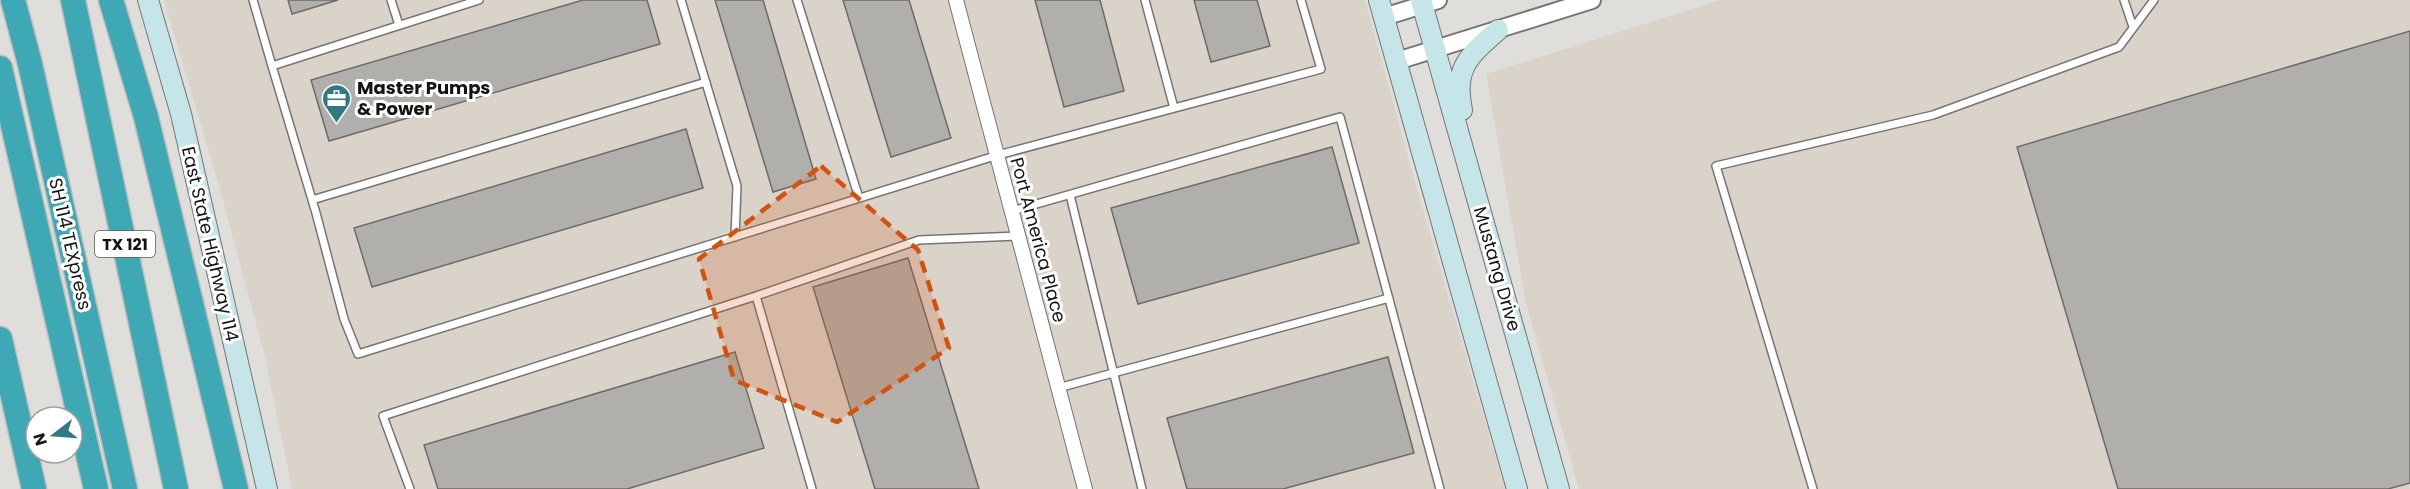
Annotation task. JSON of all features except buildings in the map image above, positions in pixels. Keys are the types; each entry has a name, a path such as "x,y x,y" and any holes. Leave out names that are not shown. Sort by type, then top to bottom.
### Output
{"highway":[{"name":"SH 114 TEXpress","path":"13,0 30,64 125,489"},
{"name":"TX 121","path":"73,0 176,489"},
{"path":"111,0 146,117 236,489"},
{"name":"SH 114 TEXpress","path":"0,68 96,489"},
{"path":"0,339 34,489"}],"main road":[{"name":"East State Highway 114","path":"148,0 181,114 267,489"},
{"name":"Mustang Drive","path":"1427,2 1435,49 1559,489"},
{"path":"1382,9 1517,489"},
{"path":"1498,30 1475,52 1461,72 1458,94 1498,274"}],"street":[{"name":"Port America Place","path":"956,0 1085,489"},
{"path":"1397,61 1592,0"},
{"path":"1382,9 1427,2"}],"lane":[{"path":"253,0 312,200 344,319 358,354 998,156 1321,69 1301,0"},
{"path":"391,0 399,25"},
{"path":"272,66 479,0"},
{"path":"681,0 737,186 735,237"},
{"path":"797,0 859,198"},
{"path":"1145,0 1174,108"},
{"path":"2124,0 2133,27"},
{"path":"1813,489 1716,166 1933,115 2119,46 2153,0"},
{"path":"312,200 706,82"},
{"path":"1012,211 1340,117 1440,489"},
{"path":"1070,195 1142,489"},
{"path":"410,489 383,416 756,296 920,240 1019,236"},
{"path":"756,296 812,489"},
{"path":"1058,388 1389,298"}],"highlighted area":[{"path":"821,166 918,250 949,348 837,422 734,380 699,259"}],"shaded area":[{"path":"164,0 1365,0 1418,193 1505,489 292,489 264,353 219,186"},
{"path":"1720,0 2410,0 2410,489 1579,489 1526,304 1486,74"}],"place":[{"name":"Master Pumps & Power","path":"336,124"}]}
